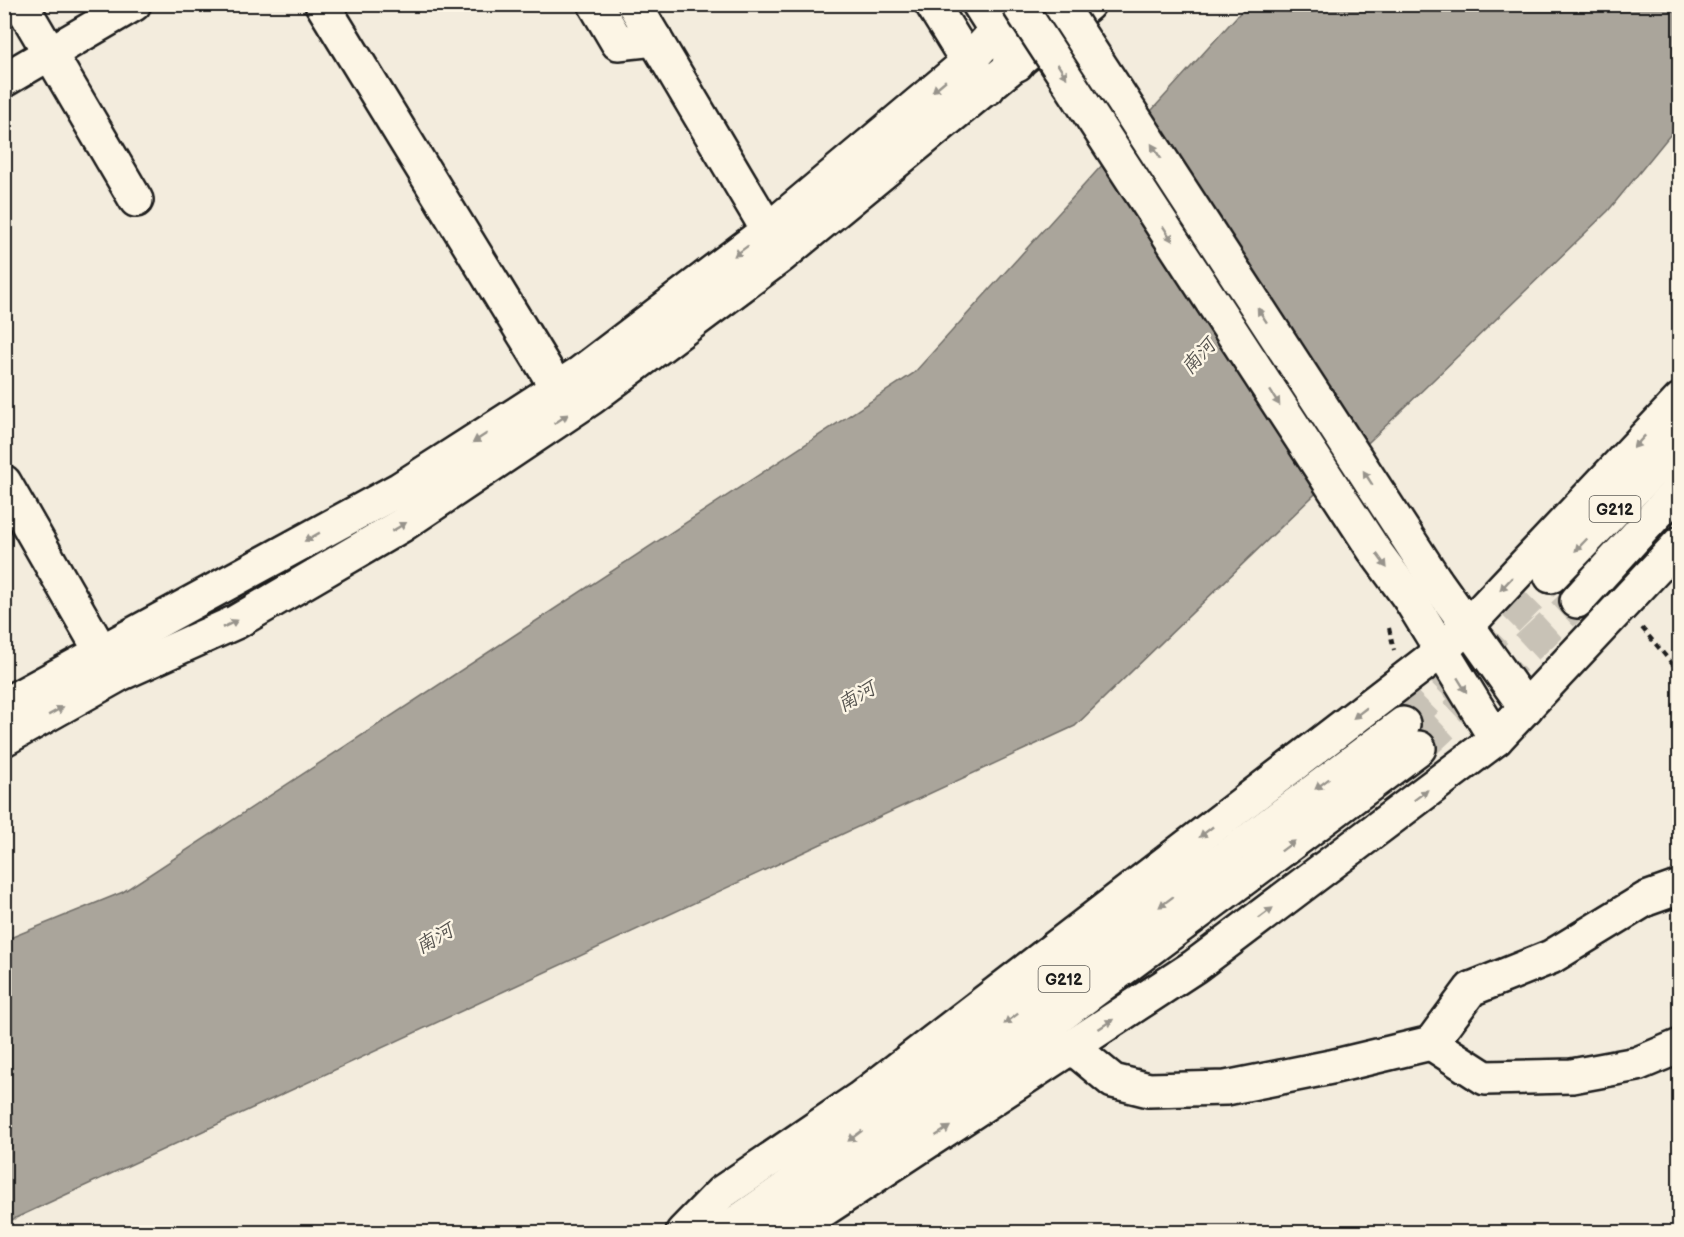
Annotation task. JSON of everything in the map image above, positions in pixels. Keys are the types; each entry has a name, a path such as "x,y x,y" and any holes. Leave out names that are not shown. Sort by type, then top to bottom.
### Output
{"main road":[{"path":"21,4 136,200"},
{"path":"4,80 134,4"},
{"path":"322,4 557,388"},
{"path":"595,4 618,43 655,39"},
{"path":"634,4 768,230"},
{"path":"932,4 968,62 988,88"},
{"path":"1018,4 1361,530 1410,599 1496,739"},
{"path":"4,739 111,664 400,489 579,374 768,230 968,62 988,18 1028,4"},
{"path":"1060,4 1435,579 1527,708"},
{"path":"4,705 111,664 236,621 392,531 582,405 781,256 1088,4"},
{"path":"988,18 1017,64"},
{"path":"683,1233 721,1193 859,1099 1441,651 1680,399"},
{"name":"G212","path":"1551,576 1680,442"},
{"path":"4,482 111,664"},
{"name":"G212","path":"1577,601 1680,488"},
{"path":"789,1233 1195,966 1496,739 1680,543"},
{"name":"G212","path":"723,1233 1411,736 770,1233"},
{"path":"1072,1047 1113,1081 1149,1090 1226,1088 1331,1067 1431,1043 1471,989 1551,957 1646,899 1680,887"},
{"path":"1431,1043 1485,1078 1572,1076 1637,1065 1680,1046"}],"path":[{"path":"1622,605 1680,673"}],"water":[{"name":"南河","path":"1247,5 1679,5 1679,124 1608,211 1075,726 5,1223 5,940 123,892 914,373"}],"tunnel":[{"path":"1403,724 1551,576"},
{"path":"1419,748 1577,601"}]}
